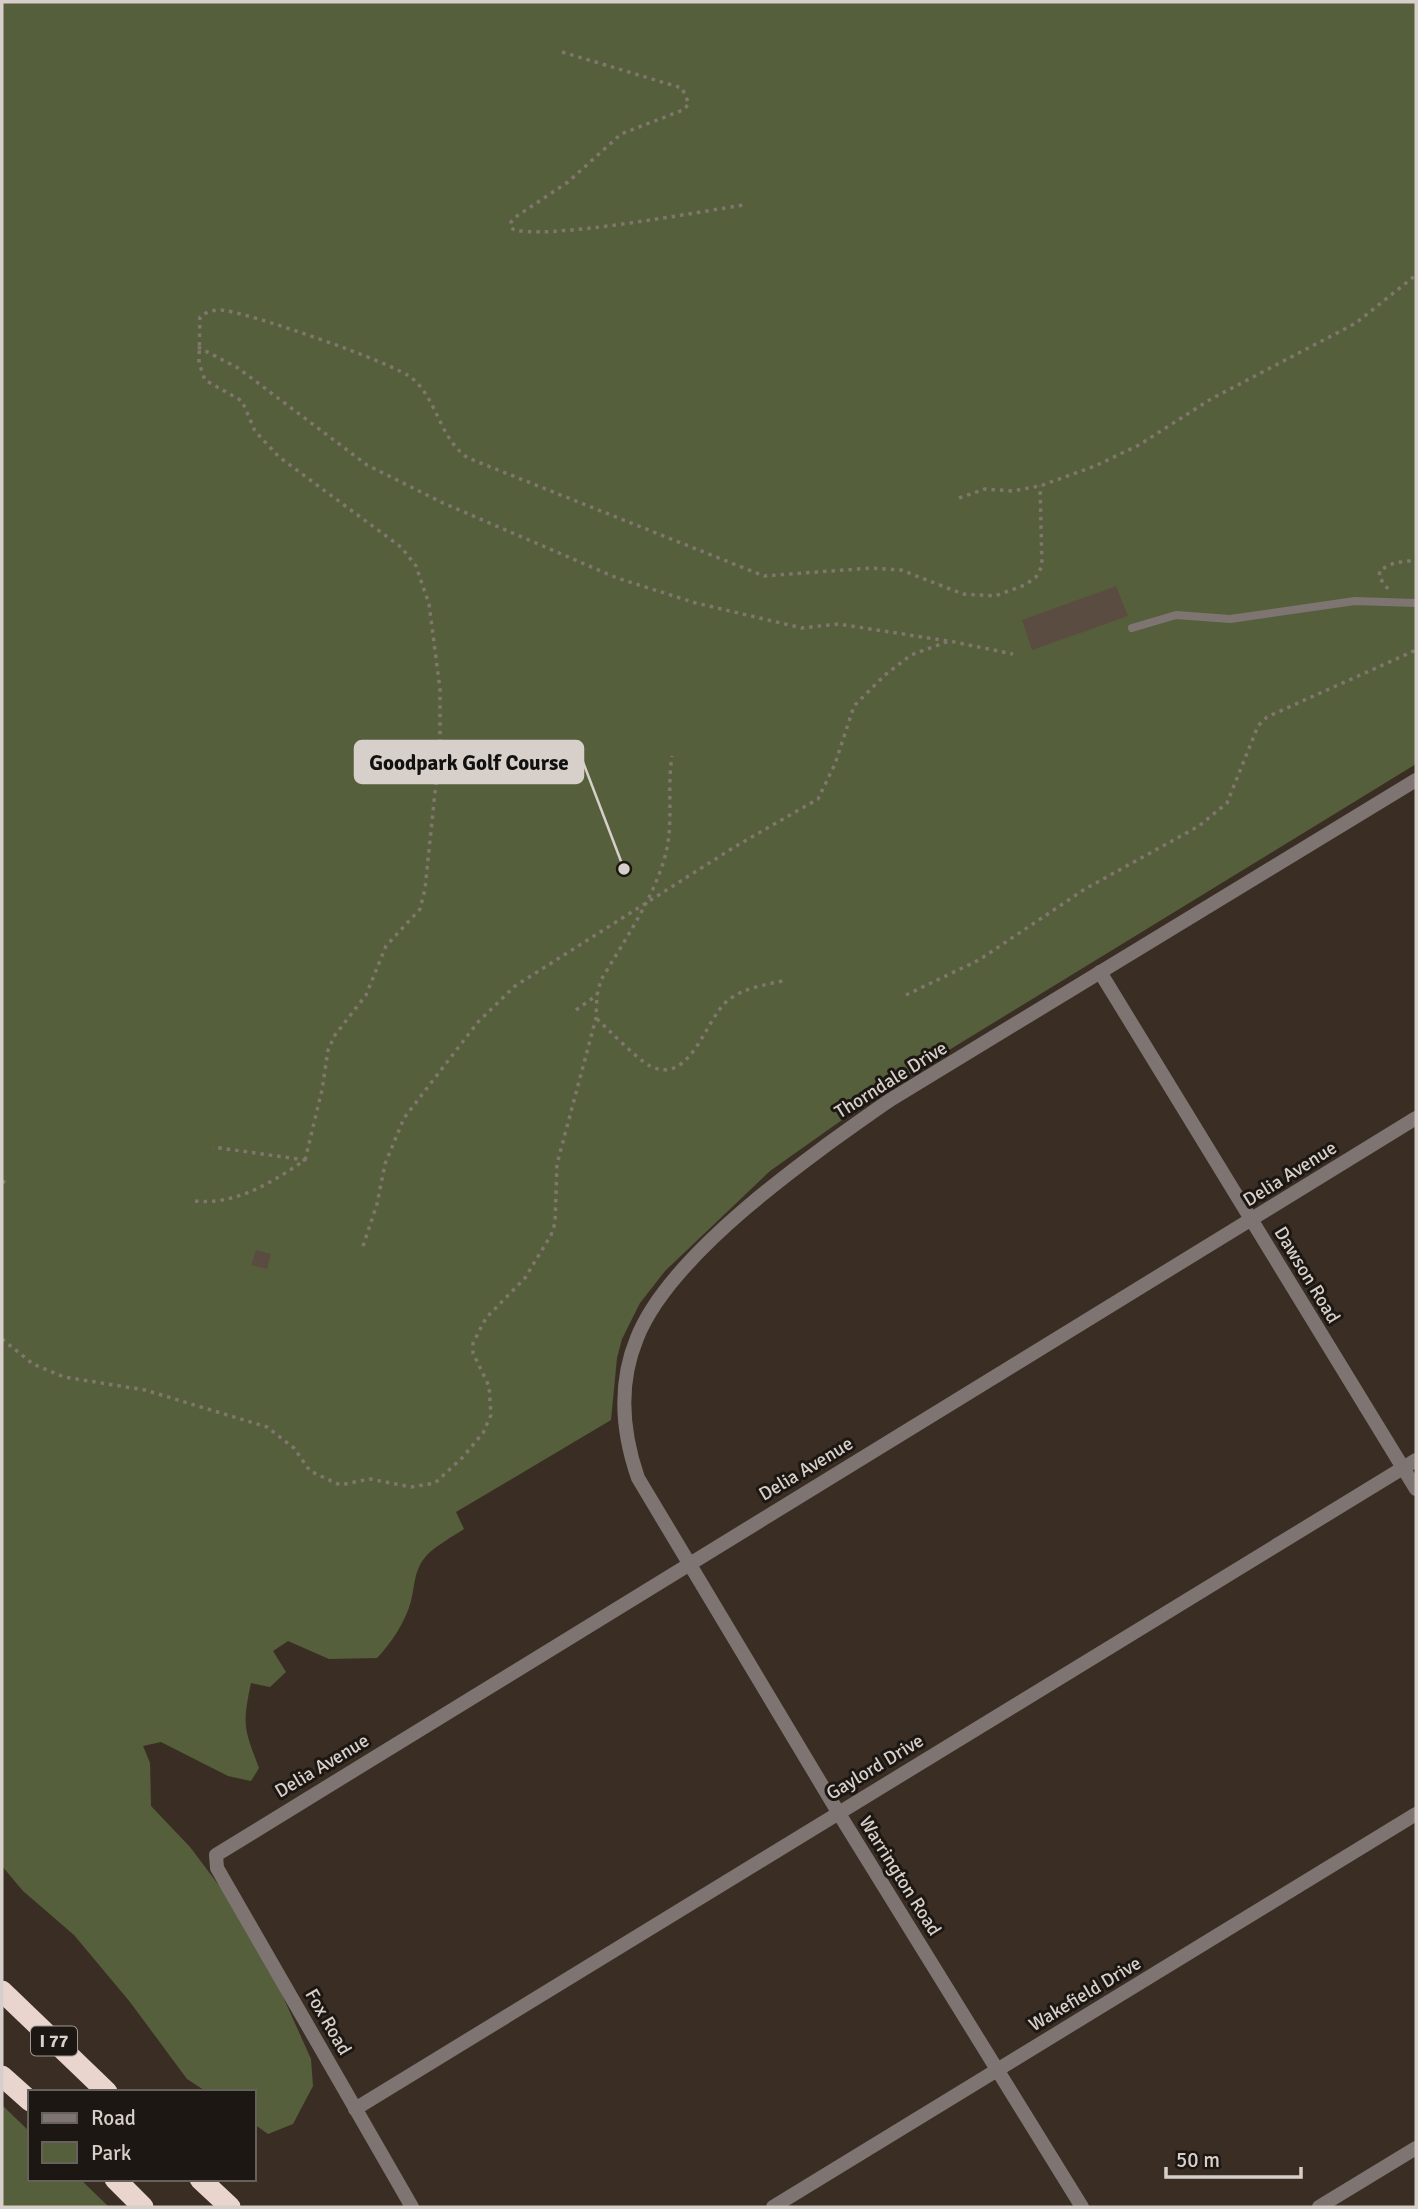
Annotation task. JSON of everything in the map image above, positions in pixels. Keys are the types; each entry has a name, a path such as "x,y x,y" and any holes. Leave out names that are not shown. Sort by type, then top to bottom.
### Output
{"highway":[{"name":"I 77","path":"2,1991 105,2090"},
{"path":"2,2076 28,2099"},
{"path":"116,2181 143,2207"},
{"path":"202,2181 230,2207"}],"street":[{"name":"Thorndale Drive","path":"687,1564 638,1478 628,1444 624,1414 625,1383 636,1339 648,1315 685,1268 740,1215 824,1146 890,1100 1416,780"},
{"name":"Dawson Road","path":"1100,972 1416,1489"},
{"name":"Delia Avenue","path":"216,1855 1416,1118"},
{"name":"Gaylord Drive","path":"355,2109 1416,1460"},
{"name":"Warrington Road","path":"687,1564 1082,2207"},
{"name":"Wakefield Drive","path":"773,2207 1416,1814"},
{"name":"Fox Road","path":"216,1855 217,1868 412,2207"},
{"path":"1319,2207 1416,2147"}],"lane":[{"path":"1132,628 1176,615 1230,619 1355,601 1416,603"}],"path":[{"path":"562,52 682,88 689,104 683,110 613,139 568,182 517,216 511,222 511,228 517,231 541,231 599,227 744,205"},
{"path":"959,498 985,489 1012,491 1040,486 1139,445 1211,399 1306,352 1356,323 1416,275"},
{"path":"195,1201 230,1200 305,1160 323,1090 328,1050 335,1035 366,995 386,946 420,909 425,889 440,744 440,689 432,624 422,579 410,557 265,442 250,424 242,401 205,380 200,373 200,317 206,312 222,310 293,330 399,370 416,381 452,444 468,458 764,576 871,568 901,570 963,594 995,596 1009,592 1036,577 1042,566 1038,513 1040,486"},
{"path":"198,347 238,368 367,465 443,503 617,578 696,603 802,628 838,624 1013,654"},
{"path":"1397,596 1382,583 1380,570 1394,563 1416,560"},
{"path":"363,1246 377,1204 385,1164 404,1118 478,1022 515,986 643,904 818,799 835,764 854,706 885,674 911,655 949,641"},
{"path":"906,995 979,960 1085,889 1199,826 1217,813 1227,803 1258,726 1268,717 1416,650"},
{"path":"2,1339 33,1364 64,1377 145,1390 267,1427 294,1447 310,1471 340,1485 370,1479 411,1487 435,1483 463,1457 483,1433 491,1415 489,1387 473,1353 472,1343 486,1318 525,1278 551,1235 555,1223 557,1164 596,1018 601,980 657,880 666,850 671,811 669,773 672,757"},
{"path":"596,1018 646,1064 662,1069 674,1067 699,1044 718,1010 727,1000 750,988 787,980"},
{"path":"576,1010 597,995"},
{"path":"213,1147 305,1160"}],"green space":[{"path":"2,2 1416,2 1416,764 887,1088 770,1171 665,1271 640,1303 622,1339 617,1358 611,1420 456,1512 464,1529 435,1548 423,1560 417,1571 405,1617 377,1658 329,1659 288,1641 273,1651 286,1672 270,1687 251,1683 248,1697 246,1727 259,1768 251,1781 228,1776 161,1742 143,1746 150,1763 151,1806 190,1847 233,1904 280,1990 311,2059 313,2086 293,2124 268,2134 256,2125 256,2090 204,2090 187,2079 130,2002 74,1935 23,1891 2,1866"},
{"path":"2,2105 28,2130 28,2181 82,2181 109,2207 2,2207"}],"building":[{"path":"1116,586 1128,616 1032,650 1022,620"},
{"path":"256,1250 271,1254 267,1269 251,1265"}],"place":[{"name":"Goodpark Golf Course","path":"624,869"}]}
